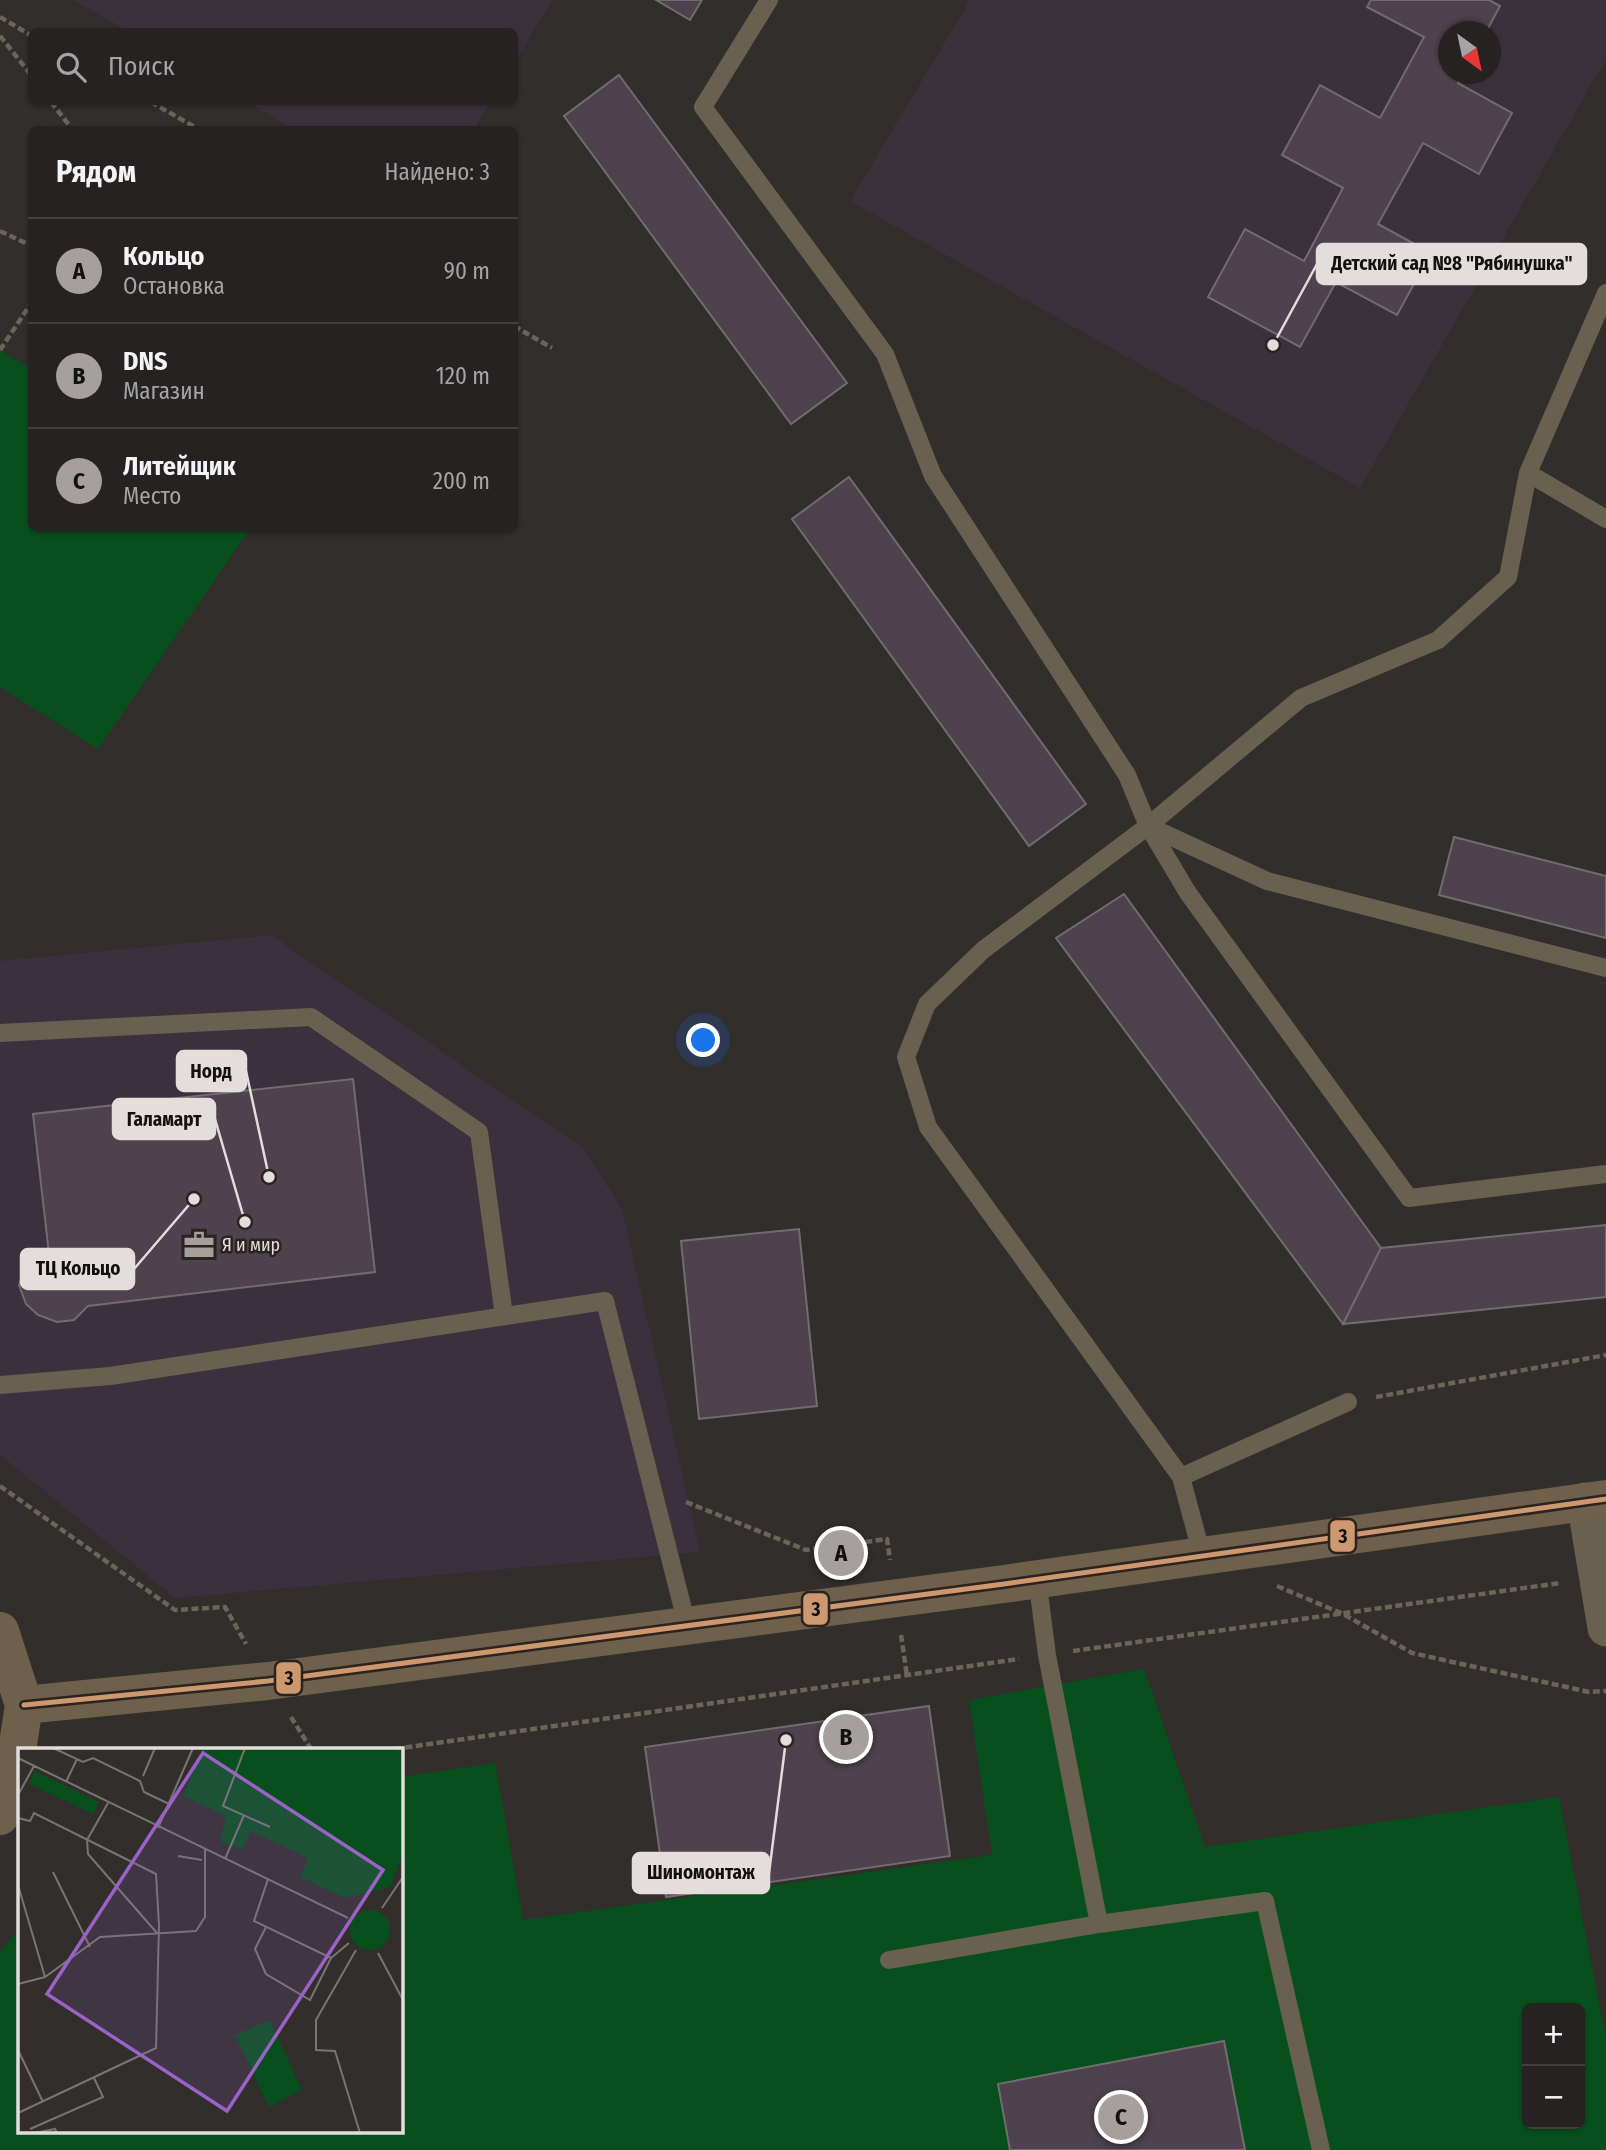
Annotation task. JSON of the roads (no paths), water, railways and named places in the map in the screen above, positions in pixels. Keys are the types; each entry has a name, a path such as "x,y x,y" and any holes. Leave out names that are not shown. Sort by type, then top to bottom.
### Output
{"main road":[{"path":"24,1705 268,1681 1595,1500"},
{"path":"0,1631 24,1705 9,1803 0,1816"}],"street":[{"path":"1595,1500 1597,1578 1606,1628"}],"lane":[{"path":"769,0 703,107 885,354 933,476 1127,775 1149,827 1188,893 1409,1198 1606,1174"},
{"path":"1202,1555 1181,1477 928,1127 906,1057 927,1004 983,950 1149,827 1301,698 1438,640 1508,577 1528,473 1606,293"},
{"path":"1528,473 1606,519"},
{"path":"1149,827 1267,881 1606,968"},
{"path":"0,1033 311,1017 479,1132 504,1316"},
{"path":"0,1385 110,1377 605,1301 687,1625"},
{"path":"1181,1477 1348,1402"},
{"path":"1037,1578 1047,1655 1100,1924"},
{"path":"890,1960 1100,1924 1265,1901 1321,2150"}],"place":[{"name":"Детский сад №8 \"Рябинушка\"","path":"1273,345"},
{"name":"Норд","path":"269,1177"},
{"name":"ТЦ Кольцо","path":"194,1199"},
{"name":"Галамарт","path":"245,1222"},
{"name":"Я и мир","path":"199,1245"},
{"name":"Кольцо","path":"841,1553"},
{"name":"DNS","path":"846,1737"},
{"name":"Шиномонтаж","path":"786,1740"},
{"name":"Литейщик","path":"1121,2117"}]}
